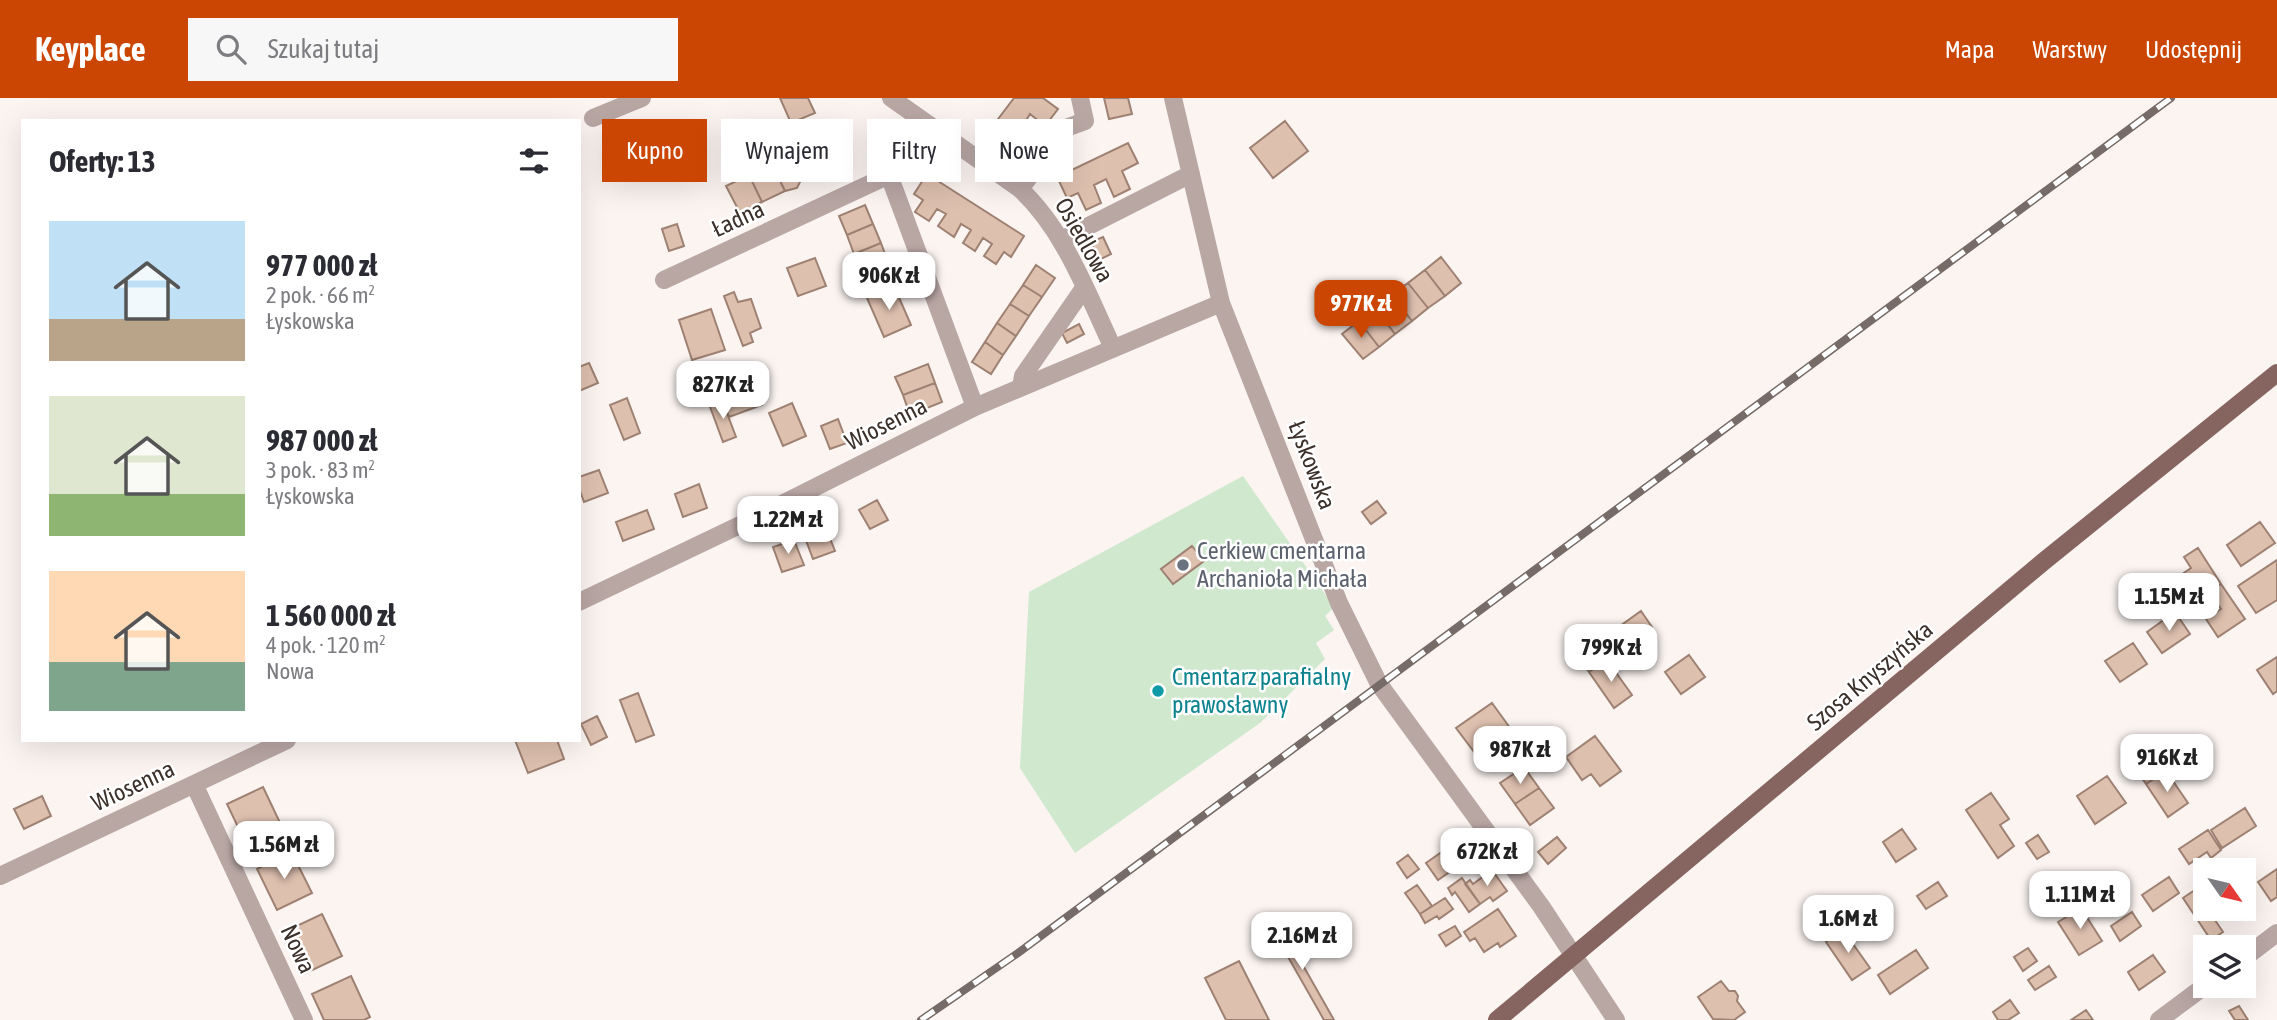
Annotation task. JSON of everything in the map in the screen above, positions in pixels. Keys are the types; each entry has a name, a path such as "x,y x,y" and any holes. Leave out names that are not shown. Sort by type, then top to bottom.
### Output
{"main road":[{"name":"Szosa Knyszyńska","path":"1497,1020 2043,562 2277,373"}],"street":[{"path":"593,118 642,98"},
{"name":"Osiedlowa","path":"891,98 920,119"},
{"path":"1020,189 1066,128 1085,121 1080,98"},
{"name":"Łyskowska","path":"1173,98 1221,303 1339,603 1373,673 1541,906 1616,1020"},
{"name":"Osiedlowa","path":"961,148 1020,189 1038,206 1060,240 1113,348"},
{"path":"1060,240 1191,174"},
{"name":"Ładna","path":"664,280 874,182"},
{"path":"892,182 975,407"},
{"path":"1021,387 1023,376 1084,288"},
{"name":"Wiosenna","path":"581,600 742,524 975,407 1221,303"},
{"name":"Wiosenna","path":"0,876 283,742"},
{"name":"Nowa","path":"194,784 304,1020"},
{"path":"2256,949 2277,933"},
{"path":"2159,1020 2193,995"}],"green space":[{"name":"Cmentarz parafialny prawosławny","path":"1243,476 1334,607 1325,616 1334,630 1316,643 1325,659 1260,723 1075,853 1020,768 1029,592"}],"building":[{"path":"780,98 808,98 815,113 801,119 789,119"},
{"path":"1014,98 1043,98 1058,109 1050,119 1036,119 1030,114 1027,119 998,119"},
{"path":"1104,98 1128,98 1132,114 1109,119"},
{"path":"1285,121 1308,151 1273,178 1250,148"},
{"path":"1128,143 1138,163 1122,171 1130,189 1114,197 1106,179 1094,185 1101,203 1086,210 1078,193 1067,198 1059,182 1073,182 1073,169"},
{"path":"734,182 752,182 762,202 740,213 726,186"},
{"path":"752,182 781,182 785,191 762,202"},
{"path":"781,182 800,182 797,188 785,191"},
{"path":"922,182 940,182 1024,236 1011,257 1004,252 996,264 984,256 992,244 983,238 975,251 963,243 971,230 961,224 954,237 938,226 946,214 937,209 929,221 915,212 923,200 914,194"},
{"path":"865,205 873,224 847,235 839,216"},
{"path":"677,224 684,246 669,251 662,229"},
{"path":"873,224 881,243 854,254 847,235"},
{"path":"1103,237 1111,254 1099,260 1091,242"},
{"path":"881,243 888,262 862,273 854,254"},
{"path":"1441,257 1461,283 1445,296 1425,270"},
{"path":"815,258 826,286 798,296 787,268"},
{"path":"1036,265 1055,278 1042,297 1023,285"},
{"path":"1425,270 1445,296 1428,308 1408,283"},
{"path":"1408,283 1428,308 1412,321 1392,295"},
{"path":"1023,285 1042,297 1029,316 1010,304"},
{"path":"894,286 911,325 884,337 867,298"},
{"path":"734,292 738,302 751,299 761,328 750,333 753,342 743,346 724,296"},
{"path":"1392,295 1412,321 1395,334 1375,308"},
{"path":"1010,304 1029,316 1016,336 997,323"},
{"path":"1375,308 1395,334 1379,347 1359,321"},
{"path":"711,309 725,350 692,360 679,320"},
{"path":"1359,321 1379,347 1363,359 1342,334"},
{"path":"997,323 1016,336 1003,355 985,342"},
{"path":"1079,324 1084,334 1067,343 1062,333"},
{"path":"985,342 1003,355 991,374 972,362"},
{"path":"589,363 598,383 581,390 581,366"},
{"path":"928,364 935,383 903,395 895,377"},
{"path":"935,383 942,402 910,415 903,395"},
{"path":"756,387 762,405 729,417 722,400"},
{"path":"627,398 640,433 624,440 610,405"},
{"path":"722,400 736,437 723,442 709,404"},
{"path":"792,403 806,436 783,446 769,413"},
{"path":"838,419 847,443 830,449 821,426"},
{"path":"599,470 608,493 584,502 581,476"},
{"path":"699,484 707,508 683,517 675,494"},
{"path":"877,500 888,520 870,529 859,510"},
{"path":"1377,501 1386,513 1371,524 1362,512"},
{"path":"647,510 654,529 623,541 616,522"},
{"path":"2260,522 2275,543 2241,566 2227,545"},
{"path":"825,526 835,551 813,559 804,535"},
{"path":"794,540 804,565 782,572 773,547"},
{"name":"Cerkiew cmentarna Archanioła Michała","path":"1192,546 1204,561 1173,584 1161,569"},
{"path":"2198,548 2221,584 2194,601 2178,577 2191,568 2184,557"},
{"path":"2277,560 2277,600 2256,613 2238,586"},
{"path":"2221,584 2245,619 2218,637 2206,619 2221,609 2209,591"},
{"path":"1641,611 1652,627 1589,672 1577,657"},
{"path":"2175,612 2190,634 2162,653 2147,632"},
{"path":"2133,643 2147,664 2120,682 2105,661"},
{"path":"1689,655 1705,677 1681,694 1665,672"},
{"path":"2277,657 2277,691 2273,694 2257,670"},
{"path":"1607,660 1632,695 1614,708 1589,672"},
{"path":"638,693 654,735 636,742 620,700"},
{"path":"1492,703 1513,732 1478,757 1456,728"},
{"path":"597,716 607,737 591,745 581,724"},
{"path":"1595,736 1621,771 1600,786 1591,774 1582,780 1566,757"},
{"path":"2144,739 2166,771 2146,784 2124,752"},
{"path":"516,742 558,742 564,759 528,773"},
{"path":"1524,767 1539,788 1515,804 1500,783"},
{"path":"2166,771 2188,803 2168,817 2146,784"},
{"path":"2107,776 2126,803 2095,824 2077,796"},
{"path":"263,787 283,829 247,846 227,804"},
{"path":"1539,788 1554,808 1530,825 1515,804"},
{"path":"1991,793 2009,819 2000,825 2014,846 1998,858 1966,810"},
{"path":"42,796 51,816 24,829 14,809"},
{"path":"2245,808 2256,826 2222,848 2211,830"},
{"path":"1902,829 1916,849 1896,862 1883,842"},
{"path":"2208,830 2221,850 2211,858 2207,852 2193,858 2189,864 2179,849"},
{"path":"2038,835 2049,852 2037,859 2026,843"},
{"path":"1557,837 1566,848 1548,864 1538,852"},
{"path":"1456,842 1468,859 1438,880 1426,863"},
{"path":"291,851 312,893 277,910 257,869"},
{"path":"1408,855 1419,869 1407,878 1397,863"},
{"path":"2277,869 2277,897 2271,901 2258,882"},
{"path":"1492,870 1507,891 1493,901 1490,897 1480,904 1465,884 1470,880 1473,884"},
{"path":"2169,877 2179,893 2153,911 2142,895"},
{"path":"1462,878 1480,904 1469,912 1455,892 1452,895 1448,888"},
{"path":"1938,882 1947,896 1926,909 1917,896"},
{"path":"1417,885 1432,906 1420,914 1405,893"},
{"path":"2193,891 2193,913 2183,898"},
{"path":"1445,898 1453,909 1439,919 1437,916 1425,923 1420,914"},
{"path":"2081,908 2102,941 2079,955 2058,922"},
{"path":"1498,909 1516,936 1500,947 1498,943 1484,952 1475,938 1470,941 1464,932"},
{"path":"2132,912 2141,926 2120,941 2111,926"},
{"path":"322,914 342,956 304,974 284,932"},
{"path":"2198,921 2216,921 2223,932 2208,935"},
{"path":"1279,923 1334,1020 1324,1020 1271,927"},
{"path":"1455,926 1461,936 1446,946 1439,935"},
{"path":"1843,930 1870,968 1852,980 1826,942"},
{"path":"2028,948 2037,961 2023,971 2014,957"},
{"path":"1916,950 1928,968 1890,994 1878,975"},
{"path":"2153,955 2165,972 2139,990 2128,972"},
{"path":"1239,961 1269,1020 1226,1020 1205,978"},
{"path":"2049,966 2056,977 2035,990 2028,980"},
{"path":"351,976 370,1017 364,1020 324,1020 312,994"},
{"path":"1721,981 1729,991 1735,991 1737,1001 1745,1012 1734,1020 1713,1019 1698,997"},
{"path":"2010,1000 2019,1013 2008,1020 1998,1020 1993,1012"},
{"path":"2239,1006 2248,1020 2235,1020 2229,1011"},
{"path":"2086,1010 2093,1020 2071,1020"}],"railway":[{"path":"921,1020 1018,953 2171,98"}],"place":[{"name":"Cerkiew cmentarna Archanioła Michała","path":"1183,565"},
{"name":"Cmentarz parafialny prawosławny","path":"1158,691"}]}
